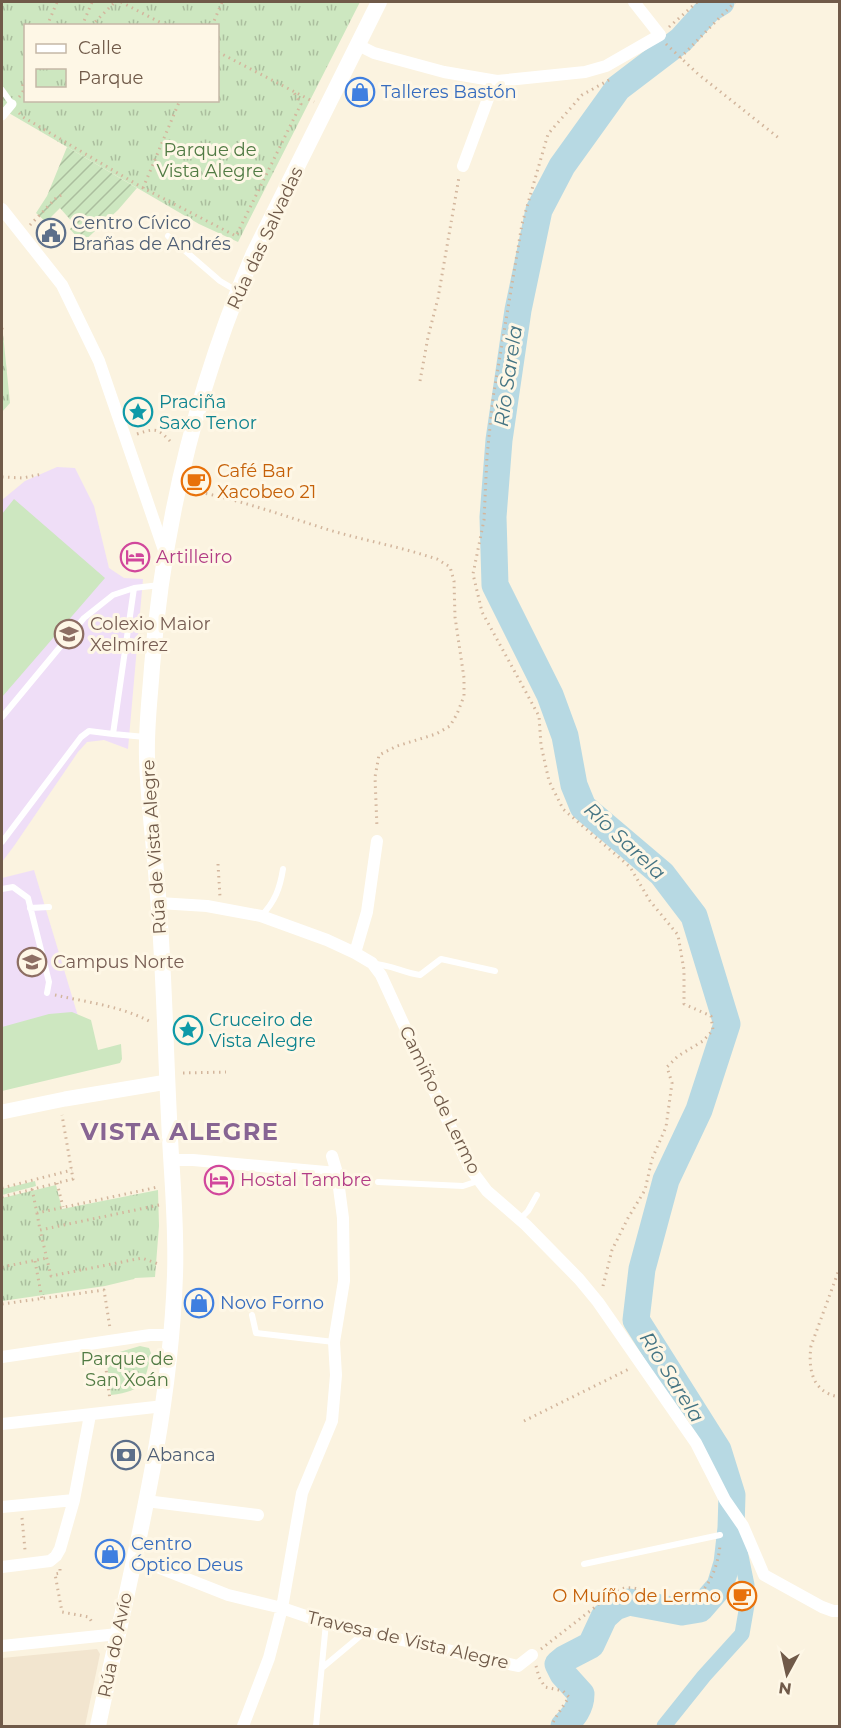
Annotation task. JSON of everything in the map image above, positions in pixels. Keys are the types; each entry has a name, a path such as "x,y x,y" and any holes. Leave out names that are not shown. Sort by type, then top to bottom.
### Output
{"main road":[{"name":"Rúa das Salvadas","path":"178,486 209,372 238,291 254,253 379,2"},
{"name":"Rúa de Vista Alegre","path":"132,1563 164,1406 175,1276 176,1225 166,1030 159,903 148,784 147,738 160,585 178,486"},
{"name":"Rúa do Avío","path":"98,1726 132,1563"}],"street":[{"path":"358,45 374,53 444,72 497,81 585,72 606,66 660,35 634,2"},
{"path":"463,166 489,96 497,81"},
{"path":"2,116 12,104"},
{"name":"Rúa de Vista Alegre","path":"2,209 62,285 94,352 165,552"},
{"path":"356,953 366,919 377,841"},
{"name":"Camiño de Lermo","path":"159,903 207,906 261,916 327,940 372,963 381,975 469,1167 478,1181 520,1219 579,1279 598,1302 696,1443 725,1500 743,1526 764,1575 822,1607 840,1611"},
{"path":"2,1112 167,1082"},
{"path":"243,1726 269,1658 282,1608 302,1493 332,1421 336,1375 334,1342 344,1281 344,1218 332,1156"},
{"path":"171,1160 189,1159 337,1173"},
{"path":"2,1357 150,1335 171,1335"},
{"path":"2,1425 164,1406"},
{"path":"2,1567 50,1561 56,1556 74,1500 90,1415"},
{"path":"2,1507 74,1500"},
{"path":"146,1501 258,1515"},
{"name":"Travesa de Vista Alegre","path":"132,1563 152,1565 228,1595 365,1632 518,1666 532,1655"},
{"path":"2,1646 118,1634"}],"lane":[{"path":"2,90 12,104"},
{"path":"168,236 220,281 238,291"},
{"path":"2,717 84,618 113,595 137,586 160,585"},
{"path":"113,734 134,588"},
{"path":"2,842 81,736 89,731 147,738"},
{"path":"261,916 278,893 283,869"},
{"path":"2,889 13,887 27,898 49,982 47,993"},
{"path":"30,908 50,907"},
{"path":"372,963 390,965 411,974 420,975 441,959 495,971"},
{"path":"378,1182 463,1186 478,1181"},
{"path":"520,1219 528,1211 537,1195"},
{"path":"252,1315 256,1333 334,1342"},
{"path":"584,1564 720,1535"},
{"path":"316,1726 326,1623"},
{"path":"321,1668 365,1632"}],"path":[{"path":"48,24 57,2"},
{"path":"83,24 92,2"},
{"path":"93,24 116,2"},
{"path":"121,2 163,24"},
{"path":"213,24 222,2"},
{"path":"667,29 697,2"},
{"path":"680,58 735,2"},
{"path":"665,44 780,139"},
{"path":"219,53 314,102"},
{"path":"598,1302 612,1250 645,1190 652,1159 666,1127 672,1083 667,1067 678,1056 703,1041 713,1030 711,1016 684,1004 684,970 678,935 650,901 630,867 563,809 549,781 541,745 539,716 482,612 474,574 484,520 493,398 522,224 548,134 582,94 612,79 606,66"},
{"path":"23,92 24,81"},
{"path":"12,104 23,117 143,188 236,236 301,104 293,91"},
{"path":"143,188 179,102"},
{"path":"420,381 438,298 457,183 463,166"},
{"path":"27,228 57,197 64,194"},
{"path":"2,328 3,334"},
{"path":"141,433 154,429 160,431 173,444"},
{"path":"2,477 23,478 42,474"},
{"path":"178,486 276,511 328,530 424,555 437,559 450,567 454,581 455,617 464,678 464,696 450,726 436,734 397,746 378,755 375,777 377,841"},
{"path":"218,864 220,908"},
{"path":"47,993 109,1007 137,1015 153,1023"},
{"path":"183,1072 226,1072"},
{"path":"2,1197 74,1179 61,1113"},
{"path":"2,1188 72,1170"},
{"path":"41,1178 43,1186"},
{"path":"57,1182 63,1207"},
{"path":"37,1213 162,1186"},
{"path":"32,1189 51,1275 142,1258 163,1265"},
{"path":"40,1230 163,1204"},
{"path":"2,1267 47,1258"},
{"path":"35,1260 42,1299"},
{"path":"840,1267 810,1346 809,1357 813,1378 826,1393 840,1398"},
{"path":"2,1304 104,1290 110,1327"},
{"path":"104,1353 111,1405"},
{"path":"524,1421 638,1365"},
{"path":"22,1505 27,1564"},
{"path":"551,1726 569,1697 563,1691 545,1687 532,1655 617,1590 628,1587 638,1588 663,1601 672,1603 690,1600 704,1589 715,1571 719,1557 720,1535"},
{"path":"60,1573 56,1574 62,1612 89,1617 94,1627"}],"shaded area":[{"name":"Colexio Maior Xelmírez","path":"57,467 75,468 94,506 109,568 124,578 143,579 128,749 104,740 87,742 2,862 2,500 25,481"},
{"name":"Campus Norte","path":"34,870 87,1046 2,1074 2,878"},
{"path":"97,1649 100,1654 85,1726 2,1726 2,1658"}],"green space":[{"name":"Parque de Vista Alegre","path":"2,2 360,2 238,242 199,224 2,109"},
{"path":"67,147 137,188 118,210 82,243 70,229 74,224 60,208 46,222 36,213 47,196"},
{"path":"2,335 10,403 2,412"},
{"path":"14,499 105,578 2,697 2,514"},
{"path":"72,1012 91,1020 98,1050 121,1044 120,1063 2,1091 2,1027 49,1014"},
{"path":"35,1181 36,1186 2,1195 2,1189"},
{"path":"56,1185 62,1209 158,1190 159,1226 155,1277 135,1278 105,1286 2,1301 2,1198"},
{"name":"Parque de San Xoán","path":"140,1346 149,1348 151,1353 145,1378 137,1388 131,1391 111,1395 106,1356"}],"waterway":[{"name":"Río Sarela","path":"564,1726 578,1708 581,1694 563,1674 558,1664 591,1645 604,1617 615,1607 629,1602 682,1612 700,1609 720,1586 727,1563 732,1495 718,1450 636,1320 642,1269 666,1180 699,1110 727,1024 694,916 662,874 583,807 574,785 565,736 550,695 495,585 493,517 499,440 518,310 539,210 562,166 618,88 681,40 708,10 721,2"},
{"path":"664,1726 704,1676 742,1634 747,1605 747,1585 737,1536 731,1528"}],"place":[{"name":"Talleres Bastón","path":"360,92"},
{"name":"Centro Cívico Brañas de Andrés","path":"51,233"},
{"name":"Praciña Saxo Tenor","path":"138,412"},
{"name":"Café Bar Xacobeo 21","path":"196,481"},
{"name":"Artilleiro","path":"135,557"},
{"name":"Colexio Maior Xelmírez","path":"69,634"},
{"name":"Campus Norte","path":"32,962"},
{"name":"Cruceiro de Vista Alegre","path":"188,1030"},
{"name":"Hostal Tambre","path":"219,1180"},
{"name":"Novo Forno","path":"199,1303"},
{"name":"Abanca","path":"126,1455"},
{"name":"Centro Óptico Deus","path":"110,1554"},
{"name":"O Muíño de Lermo","path":"742,1596"}],"district":[{"name":"VISTA ALEGRE","path":"180,1132"}]}
